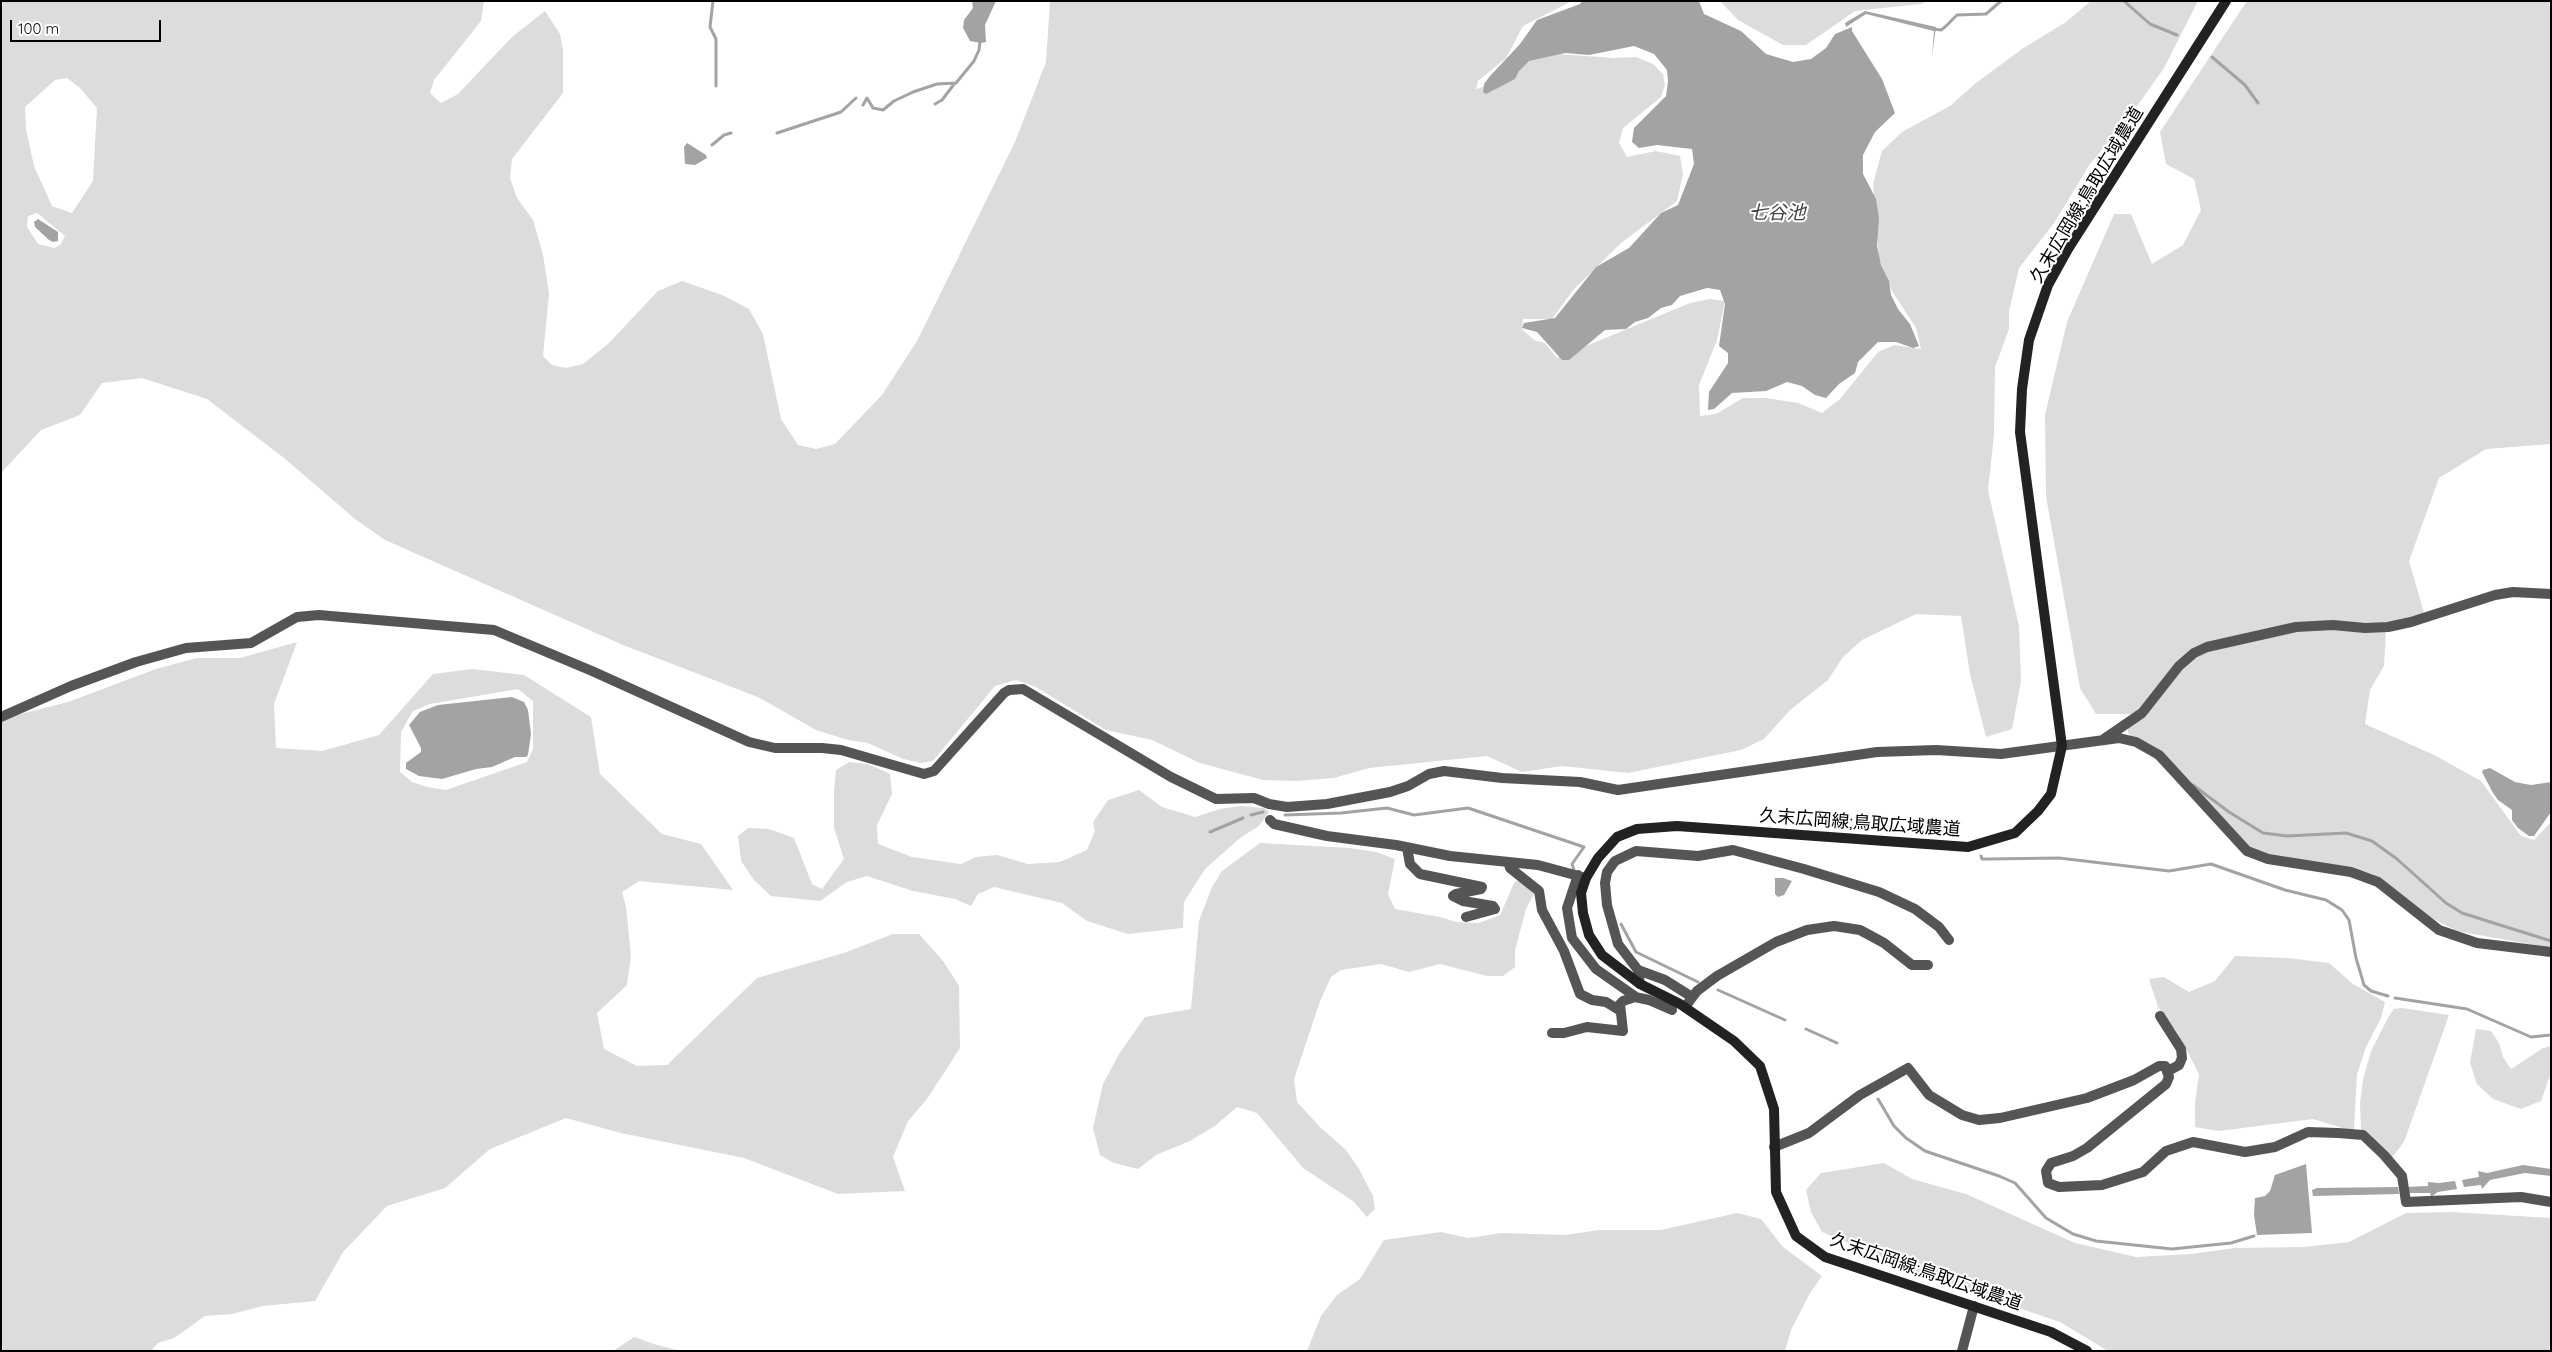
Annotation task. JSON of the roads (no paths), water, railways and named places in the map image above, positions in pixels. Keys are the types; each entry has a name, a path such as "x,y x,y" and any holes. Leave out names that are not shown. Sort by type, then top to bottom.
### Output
{"street":[{"name":"久末広岡線;鳥取広域農道","path":"2087,1351 2051,1332 1825,1257 1796,1236 1776,1192 1774,1110 1760,1066 1734,1040 1685,1007 1640,984 1602,956 1590,935 1583,912 1582,876 1617,837 1637,829 1677,826 1968,847 1997,840 2015,833 2038,811 2051,794 2062,746 2020,432 2022,389 2029,340 2048,284 2068,249 2226,1"},
{"path":"2103,740 2142,713 2179,666 2194,653 2212,646 2296,627 2333,625 2365,628 2388,627 2411,622 2495,595 2513,592 2551,594"},
{"path":"1,717 71,686 136,662 195,647 251,643 297,617 319,615 494,630 592,671 749,742 775,748 841,750 924,774 934,771 1004,693 1009,690 1023,689 1171,777 1216,799 1254,798 1277,806 1327,804 1390,792 1408,786 1429,774 1444,771 1502,778 1580,782 1618,790 1877,752 1936,750 2001,754 2103,740 2126,739 2159,755 2247,851 2268,859 2351,872 2378,882 2439,930 2477,943 2551,952"},
{"path":"1270,820 1274,824 1327,836 1450,856 1538,865 1582,876 1567,908 1572,938 1596,969 1636,997 1649,1000 1672,1010"},
{"path":"1407,848 1410,864 1420,874 1482,887 1481,889 1453,896 1463,901 1493,906 1495,909 1466,917"},
{"path":"1640,984 1638,970 1618,944 1607,905 1605,883 1607,872 1615,861 1636,850 1698,856 1733,850 1804,869 1879,892 1915,909 1940,927 1949,940"},
{"path":"1508,862 1510,868 1539,891 1542,910 1564,951 1580,994 1585,998 1606,1002 1619,1010"},
{"path":"1685,1007 1696,991 1717,976 1776,942 1807,930 1834,926 1860,930 1884,943 1912,965 1928,965"},
{"path":"1638,970 1665,980 1692,997"},
{"path":"1552,1033 1564,1033 1587,1027 1623,1031 1619,1010 1623,1001 1636,997"},
{"path":"2160,1016 2181,1049 2182,1058 2179,1065 2168,1071"},
{"path":"1774,1147 1809,1133 1860,1096 1908,1068 1929,1095 1962,1116 1979,1120 2000,1118 2087,1098 2127,1083 2159,1066 2165,1066 2169,1077 2166,1084 2087,1148 2073,1156 2051,1163 2046,1171 2048,1182 2060,1187 2102,1185 2143,1172 2166,1151 2193,1142 2245,1152 2275,1147 2308,1132 2338,1133 2363,1135 2384,1155 2402,1176 2406,1202 2521,1197 2551,1202"},
{"path":"1962,1351 1974,1306"}],"water":[{"path":"972,1 996,1 985,25 986,42 970,41 963,28 964,20 973,8"},
{"name":"七谷池","path":"1582,1 1699,1 1704,14 1741,31 1766,54 1793,62 1811,59 1826,48 1835,34 1852,27 1852,31 1882,79 1895,113 1875,132 1863,155 1863,174 1876,199 1879,218 1877,246 1881,265 1889,281 1891,295 1898,309 1910,324 1919,346 1913,348 1896,342 1878,342 1858,362 1855,373 1839,384 1826,398 1815,395 1802,386 1787,382 1766,391 1732,393 1714,409 1708,410 1709,392 1728,363 1728,353 1719,346 1725,304 1720,290 1707,288 1680,296 1672,305 1661,308 1648,318 1635,322 1626,329 1605,330 1569,360 1562,360 1537,332 1522,328 1524,323 1555,318 1596,267 1629,248 1661,213 1678,205 1694,164 1692,149 1657,145 1639,148 1632,142 1634,128 1666,96 1668,81 1667,70 1654,54 1634,46 1589,55 1565,53 1529,61 1519,71 1515,79 1486,94 1483,92 1484,84 1490,76 1520,44 1537,20 1580,4"},
{"path":"1865,11 1936,27 1932,56 1934,31 1866,14 1846,27 1845,23"},
{"path":"687,143 706,155 707,158 695,165 685,164 684,147"},
{"path":"38,219 58,232 58,241 53,242 49,240 35,227 34,222"},
{"path":"512,697 524,702 528,710 531,734 528,755 526,757 515,757 492,767 476,769 442,779 419,776 406,769 406,763 421,752 421,748 409,725 420,712 438,705"},
{"path":"2490,768 2515,782 2531,785 2551,782 2551,812 2534,836 2529,836 2518,828 2512,820 2512,810 2498,800 2493,793 2482,772"},
{"path":"1775,878 1792,881 1784,895 1778,897 1775,894"},
{"path":"2306,1164 2312,1233 2257,1235 2254,1215 2255,1198 2265,1196 2270,1191 2275,1175"},
{"path":"2523,1165 2551,1169 2551,1176 2525,1173 2490,1180 2482,1189 2481,1185 2464,1187 2462,1180 2479,1177 2478,1171 2487,1173"},
{"path":"2455,1181 2457,1189 2438,1192 2431,1197 2430,1193 2408,1193 2406,1187 2428,1186 2428,1182"},
{"path":"2398,1187 2399,1194 2313,1196 2312,1190 2317,1188"}],"waterway":[{"path":"713,1 710,27 716,39 716,86"},
{"path":"1933,29 1941,30 1957,15 1986,14 2001,1"},
{"path":"2124,1 2150,24 2177,35"},
{"path":"863,105 867,98 873,108 883,110 894,101 913,92 937,84 956,83 974,61 979,50 980,41"},
{"path":"2212,57 2245,85 2258,103"},
{"path":"935,104 942,100 955,83"},
{"path":"777,133 841,112 856,98"},
{"path":"712,145 724,135 731,133"},
{"path":"2193,785 2229,812 2263,833 2287,836 2346,833 2372,841 2397,859 2446,903 2462,913 2551,941"},
{"path":"1285,815 1341,813 1387,808 1414,815 1468,808 1584,847 1572,864 1574,870"},
{"path":"1251,815 1263,812"},
{"path":"1210,832 1243,818"},
{"path":"1981,856 1982,859 2059,858 2169,871 2211,864 2285,890 2326,900 2342,910 2349,920 2356,958 2364,985 2371,991 2388,996"},
{"path":"1621,924 1636,952 1698,982"},
{"path":"1718,990 1785,1020"},
{"path":"2395,998 2467,1009 2531,1037 2551,1035"},
{"path":"1806,1029 1837,1043"},
{"path":"1878,1099 1894,1126 1906,1138 1925,1151 2015,1183 2046,1218 2073,1234 2096,1241 2172,1249 2231,1243 2254,1236"}]}
